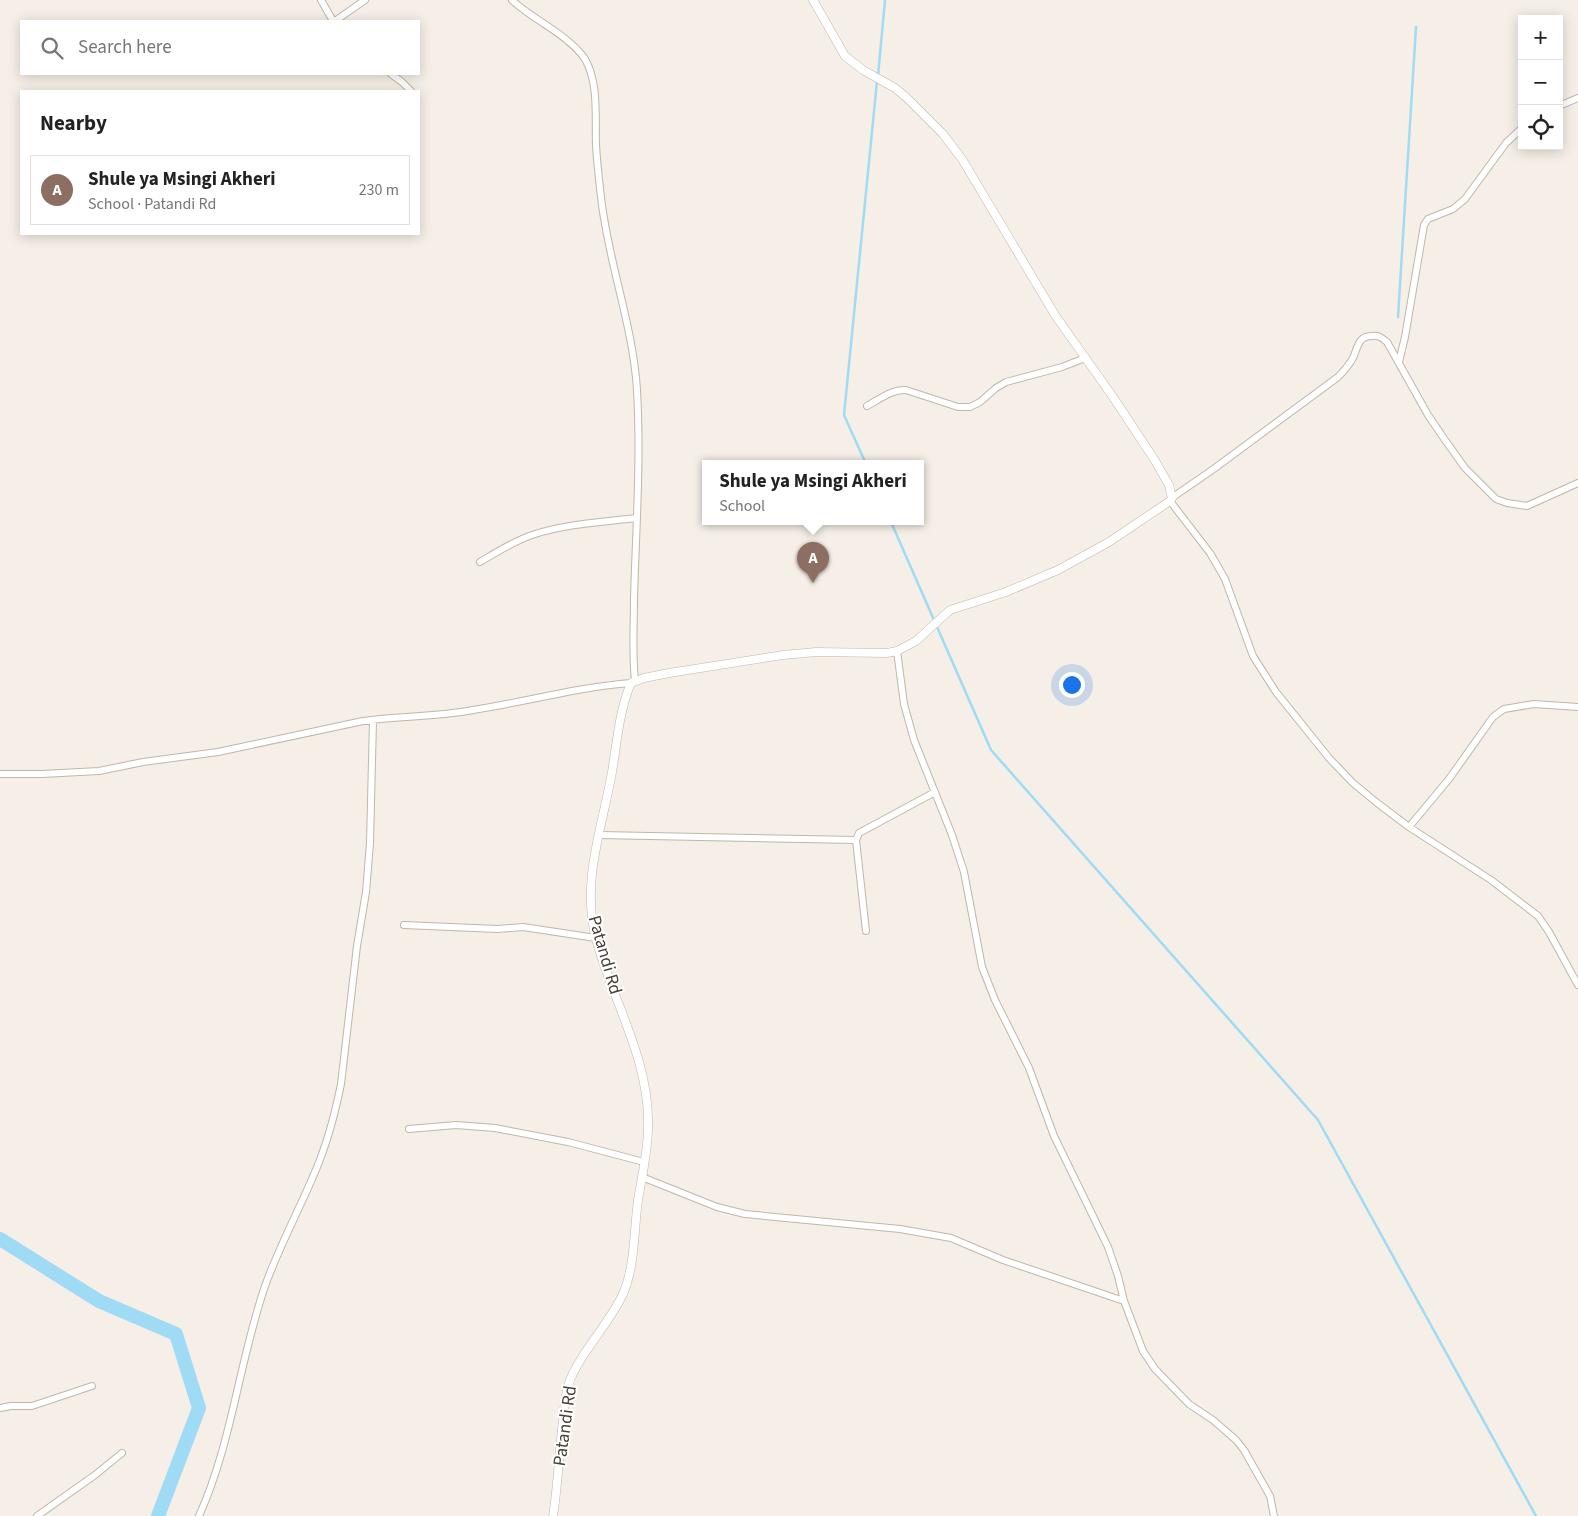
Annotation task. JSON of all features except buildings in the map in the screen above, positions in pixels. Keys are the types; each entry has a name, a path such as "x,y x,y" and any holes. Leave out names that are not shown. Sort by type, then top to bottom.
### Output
{"street":[{"path":"322,0 333,20"},
{"path":"335,20 365,0"},
{"path":"512,0 577,50 586,62 591,78 595,105 597,160 603,215 609,250 628,328 636,376 638,439 633,682"},
{"path":"814,0 840,48 852,63 895,88 920,110 951,144 1055,315 1154,459 1169,485 1171,499 1210,553 1225,579 1253,656 1276,692 1329,758 1353,783 1409,827 1471,867 1538,916 1578,985"},
{"path":"392,75 410,90"},
{"path":"1561,105 1578,98"},
{"path":"1399,362 1424,225 1428,219 1453,209 1465,199 1506,143 1518,132"},
{"path":"0,774 99,772 143,762 218,752 373,720 470,711 564,692 633,682 669,673 790,654 823,652 887,653 897,651 916,641 946,613 1022,586 1058,570 1123,534 1338,378 1350,362 1359,340 1364,336 1382,337 1390,347 1414,391 1445,440 1465,468 1496,499 1527,506 1578,483"},
{"path":"867,406 893,391 906,390 958,407 970,407 980,402 1006,382 1062,367 1085,358"},
{"path":"480,562 500,550 533,535 554,530 636,518"},
{"path":"897,651 904,704 914,740 952,834 964,872 982,967 994,1000 1029,1068 1054,1136 1108,1247 1124,1301 1143,1351 1148,1360 1189,1404 1213,1420 1236,1440 1244,1450 1270,1496 1274,1516"},
{"name":"Patandi Rd","path":"553,1516 558,1482 558,1457 568,1384 575,1369 625,1289 632,1260 648,1126 645,1087 626,1021 596,938 590,891 592,871 624,704 633,682"},
{"path":"1409,827 1432,801 1493,716 1504,709 1534,704 1578,707"},
{"path":"200,1516 210,1492 223,1448 249,1338 266,1285 291,1223 316,1171 341,1084 357,946 366,892 370,843 373,720"},
{"path":"866,931 856,840 859,833 935,792"},
{"path":"599,835 856,840"},
{"path":"404,925 497,929 523,927 596,938"},
{"path":"408,1129 456,1125 495,1128 568,1142 644,1162"},
{"path":"642,1177 717,1207 745,1214 900,1229 951,1238 1003,1260 1124,1301"},
{"path":"0,1408 32,1406 92,1386"},
{"path":"38,1516 96,1475 122,1453"}],"waterway":[{"path":"878,76 885,0"},
{"path":"1398,317 1416,27"},
{"path":"864,460 844,415 877,81"},
{"path":"892,525 991,750 1318,1120 1536,1516"},
{"path":"0,1239 99,1301 176,1334 199,1408 158,1516"}],"place":[{"name":"Shule ya Msingi Akheri","path":"813,583"}]}
